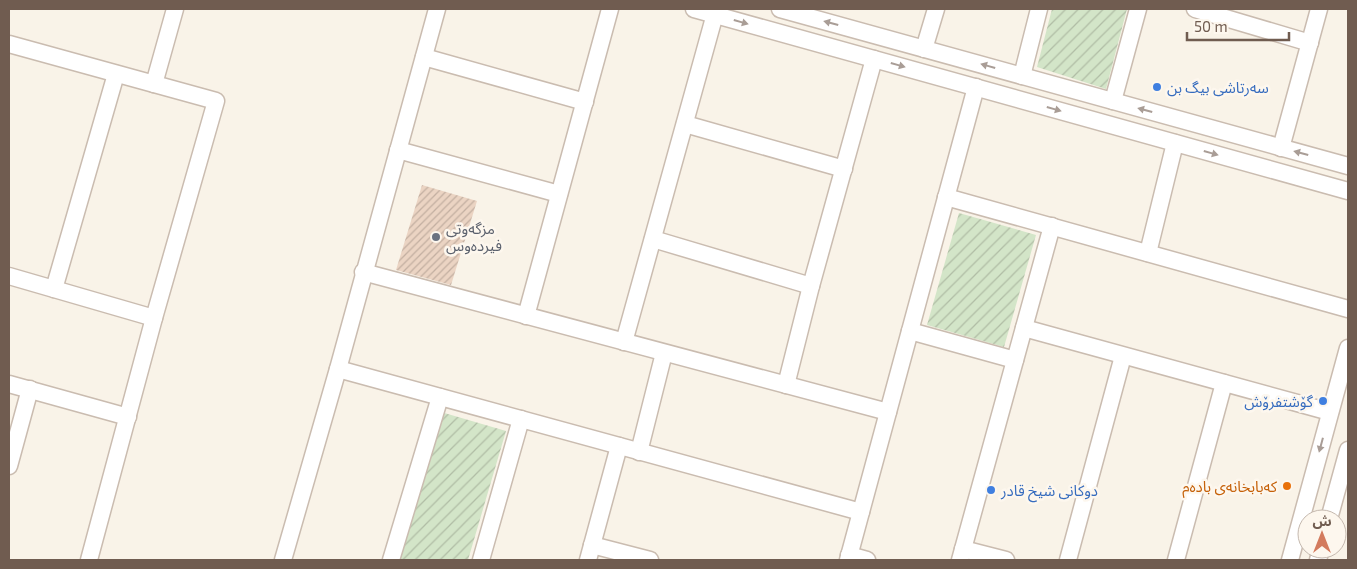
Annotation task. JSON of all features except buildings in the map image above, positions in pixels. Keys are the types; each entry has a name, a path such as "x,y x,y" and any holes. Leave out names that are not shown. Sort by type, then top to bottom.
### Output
{"street":[{"path":"154,84 175,9"},
{"path":"283,560 338,369 363,272 437,9"},
{"path":"526,316 610,9"},
{"path":"694,9 1348,191"},
{"path":"780,9 1348,166"},
{"path":"924,49 936,9"},
{"path":"1022,76 1039,9"},
{"path":"1113,101 1138,9"},
{"path":"1196,9 1310,43"},
{"path":"1281,148 1319,9"},
{"path":"624,342 715,14"},
{"path":"9,44 216,101 154,318 89,560"},
{"path":"424,57 584,102"},
{"path":"786,385 810,286 874,59"},
{"path":"54,289 116,74"},
{"path":"867,560 848,558 976,87"},
{"path":"685,124 844,169"},
{"path":"1148,253 1175,143"},
{"path":"398,150 559,194"},
{"path":"946,197 1348,310"},
{"path":"1006,560 962,555 1052,226"},
{"path":"653,239 810,286"},
{"path":"363,272 888,412"},
{"path":"9,276 154,318"},
{"path":"1024,328 1330,412"},
{"path":"910,331 1016,360"},
{"path":"1290,560 1348,348"},
{"path":"639,452 664,353"},
{"path":"1068,560 1123,356"},
{"path":"338,369 860,512"},
{"path":"1176,560 1224,383"},
{"path":"9,384 128,417"},
{"path":"9,466 30,390"},
{"path":"392,560 440,397"},
{"path":"481,560 521,419"},
{"path":"619,446 590,553 650,560"},
{"path":"1333,509 1348,450"},
{"path":"1314,473 1340,480"}],"green space":[{"path":"1052,9 1127,9 1106,89 1037,67"},
{"path":"959,213 1036,235 1004,347 927,325"},
{"path":"441,412 506,431 468,560 399,560"}],"place":[{"name":"سەرتاشی بیگ بن","path":"1157,87"},
{"name":"مزگە‌وتی فیردە‌وس","path":"436,237"},
{"name":"گۆشتفرۆش","path":"1323,401"},
{"name":"کەبابخانەی بادەم","path":"1287,486"},
{"name":"دوکانی شیخ قادر","path":"991,490"}]}
